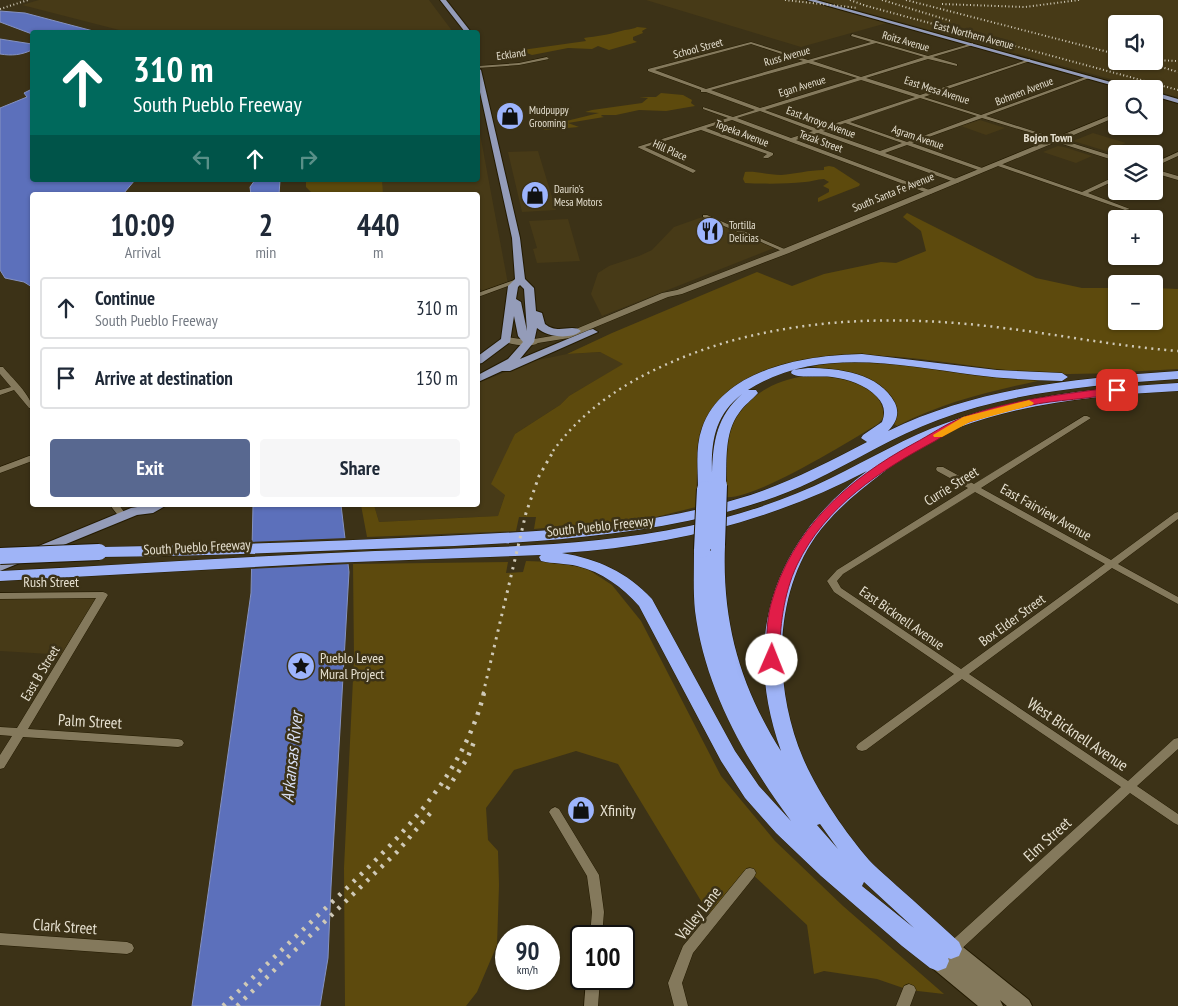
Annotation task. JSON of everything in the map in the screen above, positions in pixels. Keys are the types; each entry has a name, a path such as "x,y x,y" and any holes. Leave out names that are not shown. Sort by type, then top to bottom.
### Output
{"highway":[{"path":"712,487 706,440 715,415 725,402 746,385 766,375 790,367 829,360 872,358 1029,376 1177,379"},
{"path":"788,487 864,441 886,425 890,416 890,407 880,393 854,378 819,372 793,374 760,387 738,404 724,425 720,442 712,487 710,547 702,592 708,635 721,682 743,731 774,782 814,836 838,864 910,939"},
{"name":"South Pueblo Freeway","path":"377,550 424,554 601,545 657,537 710,526 758,513 800,498 921,438 967,420 1006,408 1056,398 1117,390 1177,379"},
{"name":"South Pueblo Freeway","path":"0,576 46,574 209,557 377,550 627,528 705,513 788,487 912,425 947,411 984,400 1058,385 1177,379"},
{"path":"865,871 808,787 786,738 778,708 772,660 774,622 778,604 786,577 797,552 839,500 884,465 967,420"},
{"path":"710,547 719,618 728,657 745,702 770,750 824,826 945,955"},
{"name":"South Pueblo Freeway","path":"0,556 99,552 209,557"},
{"path":"424,554 441,559 544,556 569,559 599,568 624,582 646,604 728,756 752,792 772,815 828,870 910,939 945,955"}],"main road":[{"path":"443,0 466,30"},
{"name":"East Northern Avenue","path":"810,0 1108,82"},
{"path":"480,78 516,238 520,280 529,288 532,333 524,350 496,370 480,378"},
{"path":"1163,98 1178,101"},
{"path":"480,360 506,340 514,286 520,280"},
{"path":"513,295 518,306 523,336 529,342"},
{"path":"531,313 539,315 540,325 544,330 564,334 576,331"},
{"path":"480,378 548,353 592,332"},
{"path":"0,567 138,508 150,510 157,507"},
{"path":"945,955 993,1006"},
{"path":"945,955 1022,1006"}],"street":[{"name":"Roitz Avenue","path":"852,35 955,65"},
{"name":"Russ Avenue","path":"703,91 876,42"},
{"name":"East Mesa Avenue","path":"751,43 1108,156"},
{"name":"School Street","path":"650,70 751,43"},
{"name":"Egan Avenue","path":"640,147 971,44"},
{"name":"Eckland","path":"480,69 547,58"},
{"path":"792,140 1028,60"},
{"name":"East Arroyo Avenue","path":"650,70 703,91 958,181"},
{"name":"Bohmen Avenue","path":"880,153 1090,77"},
{"name":"Tezak Street","path":"705,108 930,192"},
{"name":"South Santa Fe Avenue","path":"529,342 566,336 666,295 679,292 786,251 1108,118"},
{"name":"Agram Avenue","path":"846,122 983,170"},
{"name":"Topeka Avenue","path":"701,128 771,154 766,157"},
{"name":"Hill Place","path":"640,147 693,171"},
{"path":"1163,161 1178,154"},
{"path":"997,164 1127,210"},
{"path":"1163,174 1178,178"},
{"path":"1082,194 1108,182"},
{"path":"706,216 786,251"},
{"path":"480,293 520,280"},
{"name":"South Santa Fe Avenue","path":"506,340 536,344 551,343 592,332 673,298 679,292"},
{"path":"0,369 18,387 30,403"},
{"path":"0,393 18,387"},
{"name":"Currie Street","path":"832,581 840,572 1087,418"},
{"path":"0,470 30,459"},
{"name":"East Fairview Avenue","path":"940,469 1178,601"},
{"path":"115,507 122,516"},
{"name":"Box Elder Street","path":"862,747 1178,515"},
{"name":"East Bicknell Avenue","path":"832,581 837,590 960,675"},
{"name":"Rush Street","path":"0,596 103,595"},
{"name":"East B Street","path":"0,765 103,595"},
{"name":"West Bicknell Avenue","path":"960,675 1178,820"},
{"name":"Palm Street","path":"0,732 178,742"},
{"name":"Elm Street","path":"945,955 1178,742"},
{"path":"555,812 593,875 598,912 597,925"},
{"name":"Valley Lane","path":"681,1006 675,984 688,950 750,873"},
{"name":"Clark Street","path":"0,939 127,948"},
{"path":"591,1006 592,990"},
{"path":"903,1006 909,990"}],"shaded area":[{"path":"39,0 429,0 452,30 119,30 22,5"},
{"path":"646,0 803,0 887,23 801,47"},
{"path":"820,0 1178,0 1178,97 1163,93 1163,80 1114,80"},
{"path":"637,27 647,28 642,31 643,33 633,37 633,40 637,42 609,50 598,46 592,49 568,48 532,55 527,53 518,55 515,51 586,41 584,38 612,34"},
{"path":"661,93 683,95 692,100 691,103 695,106 666,111 639,110 616,115 602,115 604,117 568,123 579,127 544,130 546,126 599,113 585,112 642,103 648,98 639,97 656,97"},
{"path":"980,120 1005,128 986,135 961,126"},
{"path":"1093,133 1126,143 1108,145 1108,150 1106,151 1073,141"},
{"path":"480,134 508,284 484,292 480,289 480,192 380,192 379,182 480,182"},
{"path":"1058,146 1092,156 1076,163 1043,152"},
{"path":"538,151 556,210 522,212 508,152"},
{"path":"824,167 834,167 860,184 859,186 818,202 818,198 829,192 829,189 823,186 829,182 824,179 768,184 745,183 743,179 745,172 781,175 824,170"},
{"path":"306,182 382,182 383,192 311,192 306,187"},
{"path":"907,213 1036,278 1082,288 1108,288 1108,330 1163,330 1163,288 1178,289 1178,369 1056,374 1002,370 893,356 857,355 821,358 786,365 752,379 727,393 715,404 708,415 703,427 698,453 696,507 652,518 534,529 536,517 519,517 516,531 367,537 361,507 375,507 379,522 498,516 505,495 491,484 515,434 560,405 569,396 623,364 600,352 567,354 757,272 792,286 824,274 881,262 896,263 926,251 921,231 903,217"},
{"path":"708,215 779,246 602,316 591,294 598,273 609,266 652,250 674,227"},
{"path":"568,219 580,261 537,263 533,249 537,248 529,221"},
{"path":"600,352 624,364 569,396 560,405 515,434 505,495 498,516 379,522 375,507 480,507 480,382 533,361 567,354"},
{"path":"844,361 868,361 1042,380 986,393 950,404 897,426 894,424 897,415 887,393 812,366"},
{"path":"805,376 842,379 866,387 875,394 881,404 884,417 878,424 802,468 756,490 738,496 725,497 724,468 727,438 734,417 763,391 787,380"},
{"path":"526,561 554,562 586,568 612,585 641,621 721,776 775,841 843,906 944,994 909,990 877,979 824,971 814,974 807,925 751,873 712,919 618,764 576,751 514,770 486,808 488,840 498,851 498,925 495,925 495,950 477,992 466,1006 345,1006 344,868 354,658 353,564 508,562 506,573 523,572"},
{"path":"103,595 67,655 0,651 0,596"}],"water":[{"path":"0,11 25,13 89,30 30,30 30,33 0,22"},
{"path":"0,39 30,44 30,51 24,53 16,55 0,54"},
{"path":"30,90 30,182 133,182 125,192 30,192 30,286 24,282 5,278 0,270 0,108 27,97 24,93"},
{"path":"254,182 280,182 279,192 251,192 250,187"},
{"name":"Arkansas River","path":"253,507 341,507 349,572 328,958 320,1006 192,1006 251,593"}],"pier":[{"path":"347,538 350,564 249,569 250,542"}],"railway":[{"path":"0,9 28,0"},
{"path":"785,0 858,8"},
{"path":"850,0 865,6"},
{"path":"882,0 951,21"},
{"path":"906,0 1108,52"},
{"path":"942,4 1025,7 1079,0"},
{"path":"865,6 1178,90"},
{"path":"865,6 869,7"},
{"path":"1163,60 1178,61"},
{"path":"1163,68 1178,72"},
{"path":"553,451 589,412 603,400 633,381 665,365 703,350 783,329 864,321 946,322 1178,351"},
{"path":"483,694 526,513 539,476 554,450"},
{"path":"223,1006 378,858 422,809 460,755 474,725 484,693"},
{"path":"447,789 467,759 476,737"},
{"path":"237,1006 397,852 433,810"}],"slow traffic":[{"path":"938,435 967,420 996,410 1029,403"}],"place":[{"name":"Mudpuppy Grooming","path":"510,116"},
{"name":"Daurio's Mesa Motors","path":"535,195"},
{"name":"Tortilla Delicias","path":"710,231"},
{"name":"Pueblo Levee Mural Project","path":"301,666"},
{"name":"Xfinity","path":"581,810"}],"district":[{"name":"Bojon Town","path":"1048,138"}],"route":[{"path":"772,660 774,622 781,590 797,552 806,538 839,500 868,476 900,455 967,420 996,410 1028,403 1071,395 1117,390"}]}
